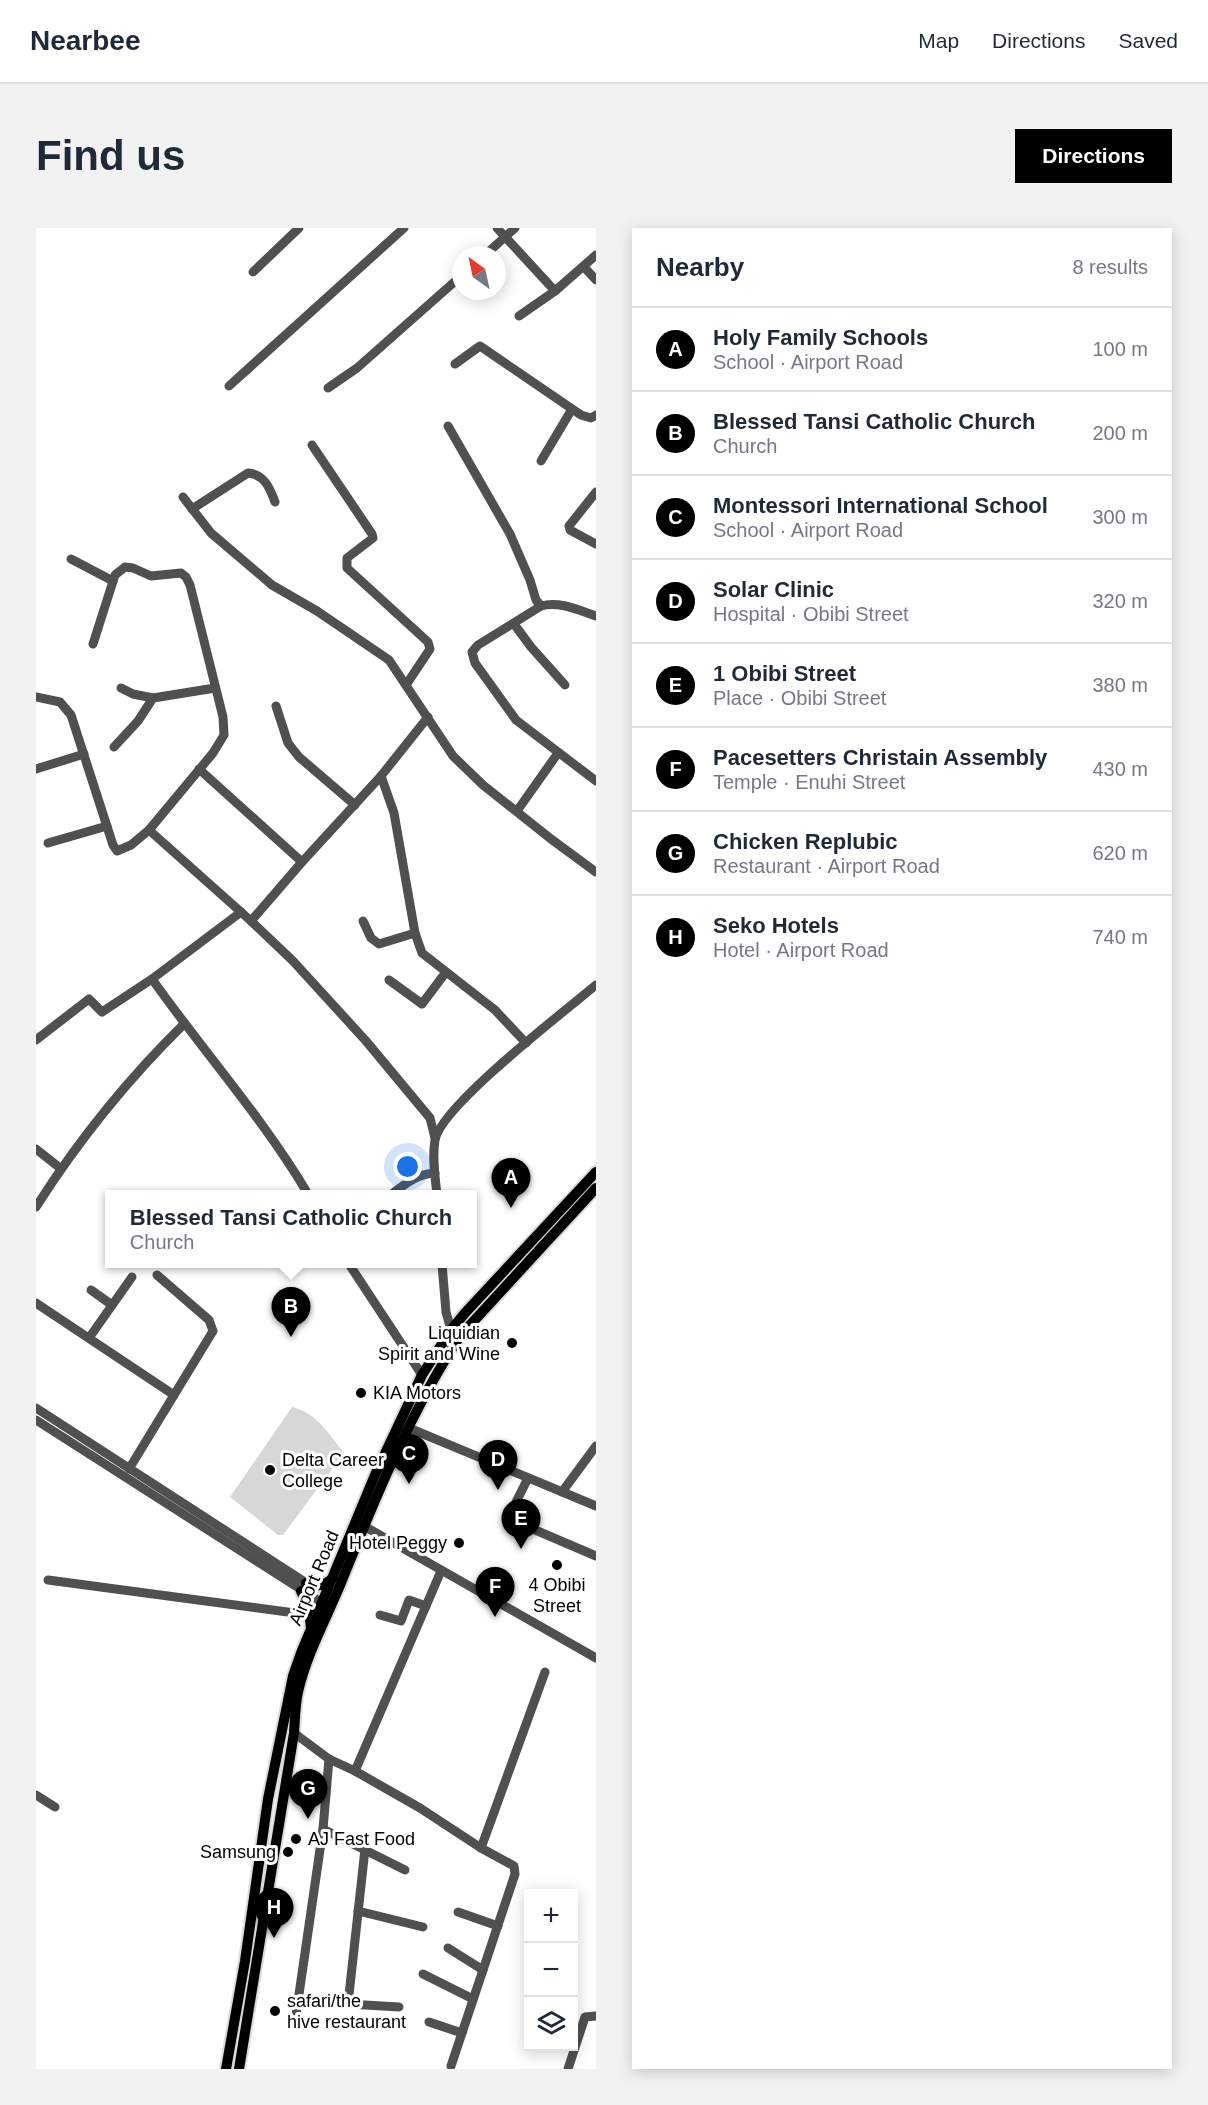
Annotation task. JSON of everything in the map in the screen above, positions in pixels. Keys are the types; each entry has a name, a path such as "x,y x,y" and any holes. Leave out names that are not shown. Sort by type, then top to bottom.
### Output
{"main road":[{"name":"Airport Road","path":"226,2069 278,1744 293,1676 311,1628 328,1601 333,1578 375,1475 422,1375 451,1330 596,1172"},
{"name":"Airport Road","path":"239,2069 294,1733 297,1694 328,1601 430,1385 460,1336 596,1188"},
{"path":"525,1247 534,1256"},
{"path":"311,1628 303,1587 324,1585 333,1578"}],"street":[{"path":"254,272 298,228"},
{"path":"229,386 404,228"},
{"path":"497,228 555,291"},
{"path":"496,246 515,228"},
{"path":"519,316 555,291 596,255"},
{"path":"584,267 596,280"},
{"path":"328,388 366,360 452,284"},
{"path":"455,364 480,346 581,415 591,417 596,415"},
{"path":"541,461 572,409"},
{"path":"448,426 510,534 536,600 541,606"},
{"path":"312,445 372,534 373,538 347,558 347,568 428,642 430,649 406,685"},
{"path":"192,509 248,473 255,473 262,478 275,502"},
{"path":"596,492 569,526 570,530 596,544"},
{"path":"183,497 211,532 272,585 317,610 389,660 453,756 483,785 596,872"},
{"path":"71,559 113,580"},
{"path":"36,697 60,702 71,715 113,845 117,850 131,845 149,830 213,753 224,735 224,717 190,585 181,573 151,576 133,568 124,567 115,574 93,644"},
{"path":"596,616 551,603 541,606 478,645 472,652 475,663 516,720 596,782"},
{"path":"514,624 565,685"},
{"path":"121,688 153,698 215,688"},
{"path":"114,747 138,721 153,698"},
{"path":"276,706 288,743 355,805"},
{"path":"251,921 381,776 428,717"},
{"path":"518,811 558,753"},
{"path":"36,769 84,754"},
{"path":"199,769 302,862"},
{"path":"381,776 394,813 415,933 422,953 495,1010 526,1043"},
{"path":"48,843 107,826"},
{"path":"149,830 242,912 293,961 366,1041 430,1118 435,1138 437,1190"},
{"path":"36,1040 89,999 102,1012 152,980 242,912"},
{"path":"363,921 371,938 379,944 415,933"},
{"path":"389,980 422,1004 446,972"},
{"path":"152,980 242,1097 306,1190"},
{"path":"435,1138 451,1112 526,1043 596,985"},
{"path":"36,1207 60,1168 156,1051 184,1024"},
{"path":"36,1149 60,1168"},
{"path":"397,1190 408,1181 435,1173"},
{"path":"352,1268 422,1375"},
{"path":"442,1268 446,1312 451,1330"},
{"path":"129,1469 213,1331 209,1320 157,1275"},
{"path":"89,1338 132,1277"},
{"path":"91,1290 112,1305"},
{"path":"36,1303 174,1395"},
{"path":"36,1408 219,1525 303,1587"},
{"path":"36,1420 328,1601"},
{"path":"409,1428 596,1506"},
{"path":"562,1492 596,1446"},
{"path":"528,1478 511,1512 512,1520 596,1556"},
{"path":"364,1526 441,1572 596,1658"},
{"path":"355,1771 441,1572"},
{"path":"48,1580 310,1615"},
{"path":"380,1615 401,1621 409,1600 426,1606"},
{"path":"481,1848 545,1672"},
{"path":"294,1733 329,1759 420,1808 481,1848 514,1866 516,1870 451,2066"},
{"path":"296,2015 323,1829 329,1759"},
{"path":"36,1795 55,1807"},
{"path":"323,1829 405,1870"},
{"path":"365,1849 348,2004 399,2007"},
{"path":"358,1911 423,1927"},
{"path":"458,1912 498,1926"},
{"path":"448,1948 483,1970"},
{"path":"423,1974 474,1999"},
{"path":"568,2069 585,2017 596,2016"},
{"path":"429,2022 462,2033"}],"shaded area":[{"path":"292,1407 315,1419 344,1453 283,1535 278,1535 230,1497"}],"place":[{"name":"Holy Family Schools","path":"511,1208"},
{"name":"Blessed Tansi Catholic Church","path":"291,1337"},
{"name":"Liquidian Spirit and Wine","path":"512,1343"},
{"name":"KIA Motors","path":"361,1393"},
{"name":"Delta Career College","path":"270,1470"},
{"name":"Montessori International School","path":"409,1484"},
{"name":"Solar Clinic","path":"498,1490"},
{"name":"Hotel Peggy","path":"459,1543"},
{"name":"1 Obibi Street","path":"521,1549"},
{"name":"4 Obibi Street","path":"557,1565"},
{"name":"Pacesetters Christain Assembly","path":"495,1617"},
{"name":"Chicken Replubic","path":"308,1819"},
{"name":"AJ Fast Food","path":"296,1839"},
{"name":"Samsung","path":"288,1852"},
{"name":"Seko Hotels","path":"274,1938"},
{"name":"safari/the hive restaurant","path":"275,2011"}]}
